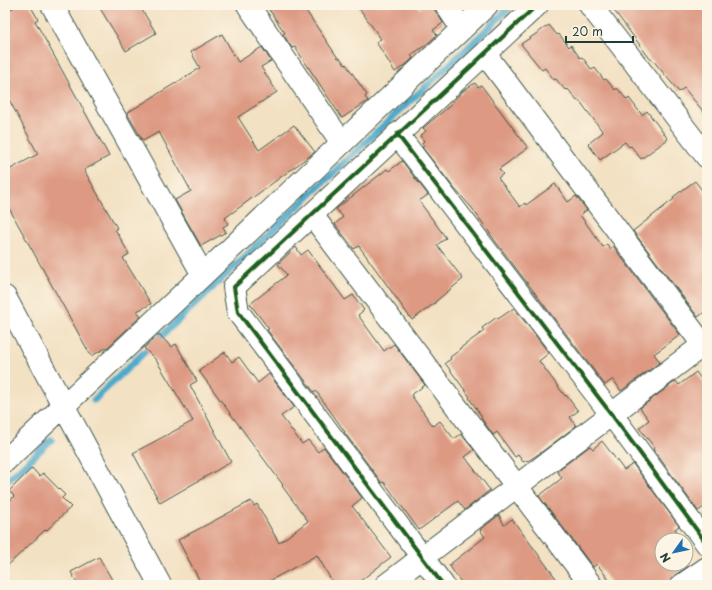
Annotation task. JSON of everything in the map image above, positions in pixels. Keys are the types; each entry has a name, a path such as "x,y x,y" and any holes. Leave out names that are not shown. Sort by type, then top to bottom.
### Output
{"street":[{"path":"52,5 203,275"},
{"path":"248,5 342,143"},
{"path":"446,5 462,28"},
{"path":"5,461 64,407 487,5"},
{"path":"443,585 238,312 234,287 537,5"},
{"path":"590,5 707,157"},
{"path":"386,585 422,556 706,346 485,54"},
{"path":"397,134 612,415 707,544"},
{"path":"312,215 591,585"},
{"path":"5,296 160,585"},
{"path":"682,585 707,568"}],"building":[{"path":"18,5 30,5 38,19 35,21 109,156 84,170 117,228 115,229 129,254 123,258 151,304 137,311 141,316 108,347 91,356 5,201 5,172 38,154 5,92 5,12"},
{"path":"98,5 139,5 156,33 126,51"},
{"path":"266,5 302,5 338,58 340,58 345,65 346,64 367,95 365,97 368,101 342,118 295,47 292,48 283,34 285,33"},
{"path":"357,5 417,5 420,9 426,5 432,5 443,23 433,30 437,35 426,45 411,55 413,58 395,72 376,42 381,39"},
{"path":"610,5 707,5 707,116 684,88 679,92 652,59 651,60"},
{"path":"549,25 557,35 559,34 569,47 571,45 580,58 582,57 592,70 595,68 604,80 606,79 615,90 617,88 627,100 629,98 642,115 647,111 668,139 641,159 631,146 629,147 625,142 600,160 588,144 603,132 579,100 577,101 568,89 565,90 556,79 554,80 545,68 542,70 521,44"},
{"path":"222,34 238,62 262,47 271,61 261,67 277,92 238,117 259,150 294,125 315,152 225,218 228,224 223,227 226,232 201,246 175,200 191,191 159,132 143,141 127,113 200,68 191,52"},
{"path":"475,83 478,87 481,85 528,148 499,169 503,174 498,178 520,207 525,203 526,205 555,184 568,202 576,196 587,210 580,215 603,247 607,244 610,249 613,246 680,335 654,354 660,362 621,391 613,379 605,385 496,242 472,208 454,188 422,147 424,146 422,143 424,141 420,136 426,131 423,128 453,103 452,102 463,91"},
{"path":"402,161 428,195 419,201 446,238 437,245 463,279 412,320 359,246 354,249 335,224 343,217 336,209 387,169 389,171"},
{"path":"695,181 707,197 707,310 698,317 633,231 674,199 673,197"},
{"path":"296,247 301,255 308,250 345,300 353,295 364,310 358,315 384,351 394,344 425,385 411,395 433,426 440,421 454,439 461,434 474,450 465,457 490,490 465,510 458,501 419,530 384,482 382,483 344,432 316,391 314,392 267,330 269,329 250,304 287,275 278,264"},
{"path":"514,308 549,353 539,361 578,411 570,417 576,426 543,451 528,461 523,462 518,455 515,457 497,432 493,435 481,418 482,417 469,398 470,397 445,363 451,359 450,357 460,350 459,349 484,331 482,328 497,317 498,319"},
{"path":"159,334 171,347 176,344 197,381 190,385 231,462 160,503 133,453 193,421 156,360 144,348"},
{"path":"225,352 232,362 239,357 258,383 269,374 294,407 281,416 302,444 308,440 318,452 324,447 362,498 352,506 391,557 355,585 334,585 317,555 262,585 202,585 178,540 251,501 254,506 257,504 279,543 308,521 199,371"},
{"path":"696,372 707,387 707,505 698,511 653,449 655,448 639,428 649,420 640,408 676,381 679,385"},
{"path":"602,441 624,470 633,464 679,526 675,529 677,532 654,532 654,572 680,572 671,579 670,585 613,585 597,564 593,567 539,496 562,478 557,471 590,446 593,449"},
{"path":"32,468 39,476 43,473 65,495 62,498 71,507 5,568 5,507 14,496 9,491"},
{"path":"499,515 504,525 512,519 561,585 463,585 449,565 485,537 480,530"},
{"path":"99,557 115,585 78,585 71,572"}],"waterway":[{"path":"94,400 512,5"},
{"path":"5,483 51,440"}],"cycle path":[{"path":"443,585 238,312 234,287 537,5"},
{"path":"397,134 612,415 707,544"}]}
